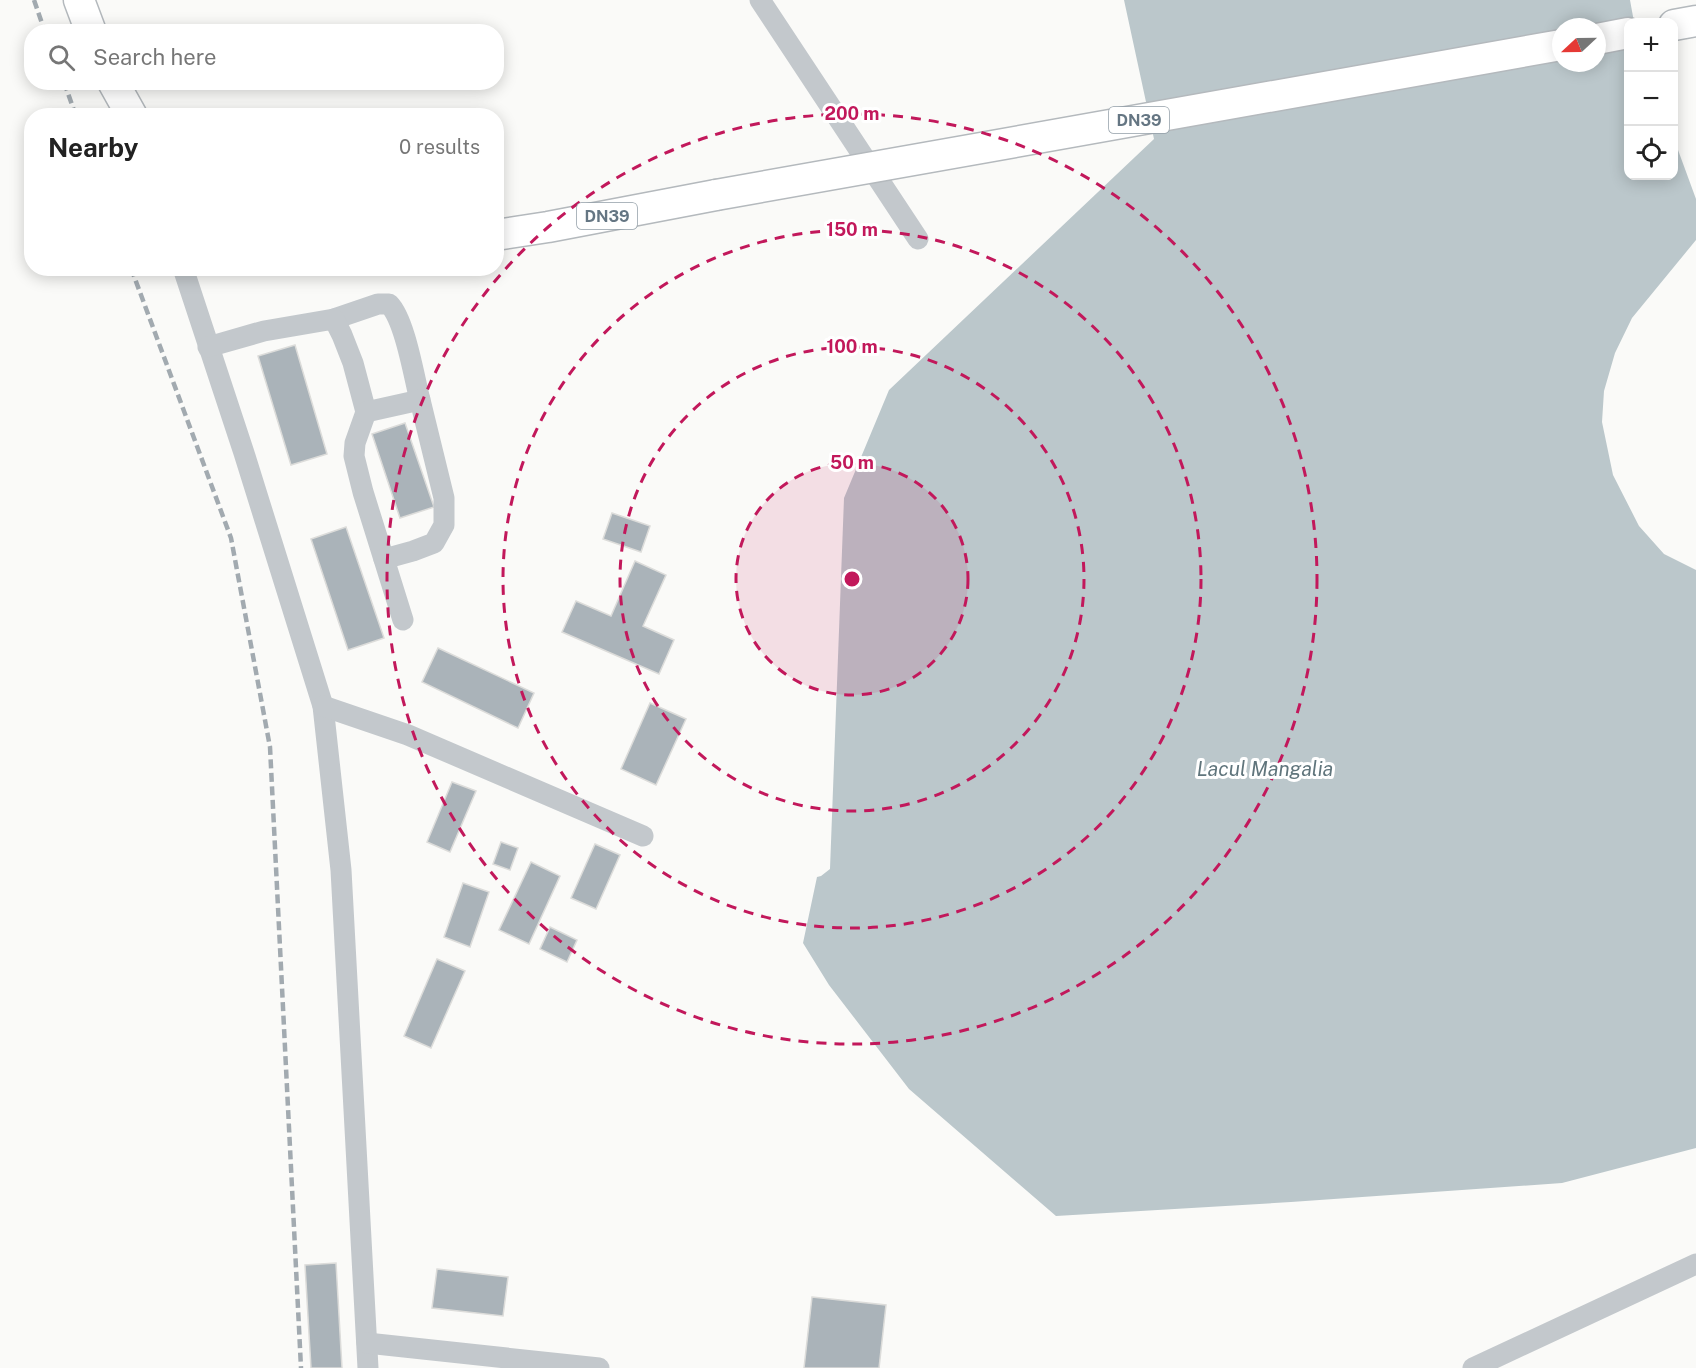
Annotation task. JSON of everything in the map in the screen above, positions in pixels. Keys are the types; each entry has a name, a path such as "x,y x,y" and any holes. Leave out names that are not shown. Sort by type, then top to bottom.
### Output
{"highway":[{"path":"79,0 88,24"},
{"path":"1678,24 1696,21"},
{"path":"1606,37 1624,34"},
{"name":"DN39","path":"504,234 1552,47"},
{"path":"117,90 128,108"}],"lane":[{"path":"760,0 918,239"},
{"path":"186,276 323,706 341,870 368,1368"},
{"path":"208,347 264,331 334,319 378,304 389,304 395,310 402,327 444,498 444,525 434,543 384,559"},
{"path":"334,319 353,363 366,412 355,443 354,456 403,620"},
{"path":"366,412 420,400"},
{"path":"323,706 408,735 643,836"},
{"path":"1473,1368 1696,1264"},
{"path":"367,1343 599,1368"}],"water":[{"name":"Lacul Mangalia","path":"1124,0 1630,0 1633,18 1624,18 1624,180 1678,180 1678,150 1696,199 1696,240 1632,318 1615,353 1604,391 1602,422 1613,475 1639,526 1664,554 1696,570 1696,1148 1562,1183 1056,1216 909,1089 829,985 803,943 817,877 830,869 844,498 889,390 1154,139"}],"building":[{"path":"295,345 327,454 291,465 258,356"},
{"path":"405,423 434,507 400,518 372,434"},
{"path":"612,513 650,526 641,552 603,539"},
{"path":"346,527 384,638 348,650 311,539"},
{"path":"635,561 666,575 643,626 674,640 659,674 562,632 576,601 611,616"},
{"path":"438,648 534,693 518,728 422,682"},
{"path":"650,703 686,719 656,785 621,769"},
{"path":"452,782 476,791 450,852 427,842"},
{"path":"501,842 518,848 510,870 493,864"},
{"path":"595,844 620,855 596,909 571,898"},
{"path":"531,862 560,876 529,944 499,930"},
{"path":"463,883 489,892 470,947 444,937"},
{"path":"550,927 577,940 567,962 540,949"},
{"path":"437,959 465,971 431,1048 404,1036"},
{"path":"336,1263 342,1368 311,1368 305,1265"},
{"path":"437,1269 508,1277 503,1316 432,1308"},
{"path":"812,1297 886,1305 879,1368 804,1368"}],"railway":[{"path":"34,0 42,24"},
{"path":"67,90 73,108"},
{"path":"134,276 231,538 270,747 301,1368"}]}
